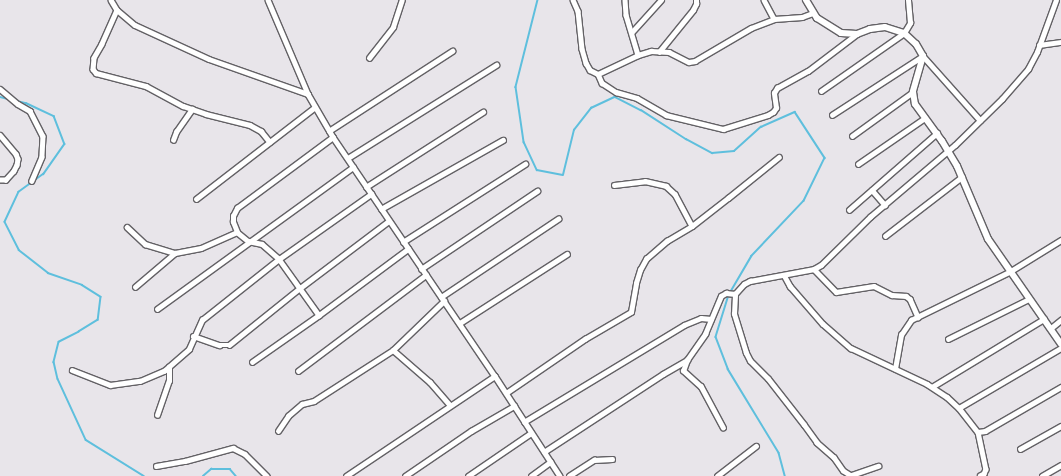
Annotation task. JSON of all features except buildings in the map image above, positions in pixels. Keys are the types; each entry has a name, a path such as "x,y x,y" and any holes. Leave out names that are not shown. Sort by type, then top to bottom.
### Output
{"street":[{"path":"111,0 117,10 135,25 209,58 308,94"},
{"path":"268,0 308,94 333,137 388,221 460,323 560,476"},
{"path":"369,58 393,27 402,0"},
{"path":"573,0 578,11 582,49 586,63 590,70 598,74 602,83 616,92 637,98 666,115 723,129 768,115 776,108 774,93 777,88 808,71 857,34 870,29 885,27 904,33 916,44 923,56 980,120"},
{"path":"625,0 626,15 638,55"},
{"path":"632,32 661,0"},
{"path":"658,52 693,10 696,0"},
{"path":"764,0 774,19"},
{"path":"806,0 813,13 822,22 841,33 857,34"},
{"path":"821,91 904,33 910,23 908,0"},
{"path":"878,466 849,476 843,471 834,458 817,443 772,384 750,361 746,353 734,314 736,294 744,284 750,281 814,269 822,265 885,205 948,151 1022,77 1039,45 1056,0"},
{"path":"117,10 94,58 93,69 96,73 146,86 192,109 224,120 250,125 261,131 270,142"},
{"path":"598,74 638,55 658,52 669,52 688,62 695,60 751,28 774,19 802,17 813,13"},
{"path":"1039,45 1061,42"},
{"path":"329,130 452,51"},
{"path":"923,56 913,92 915,104 937,133 948,151 962,177 988,239 1061,344"},
{"path":"832,115 923,56"},
{"path":"348,158 496,65"},
{"path":"0,89 18,104 30,111 43,136 42,157 32,181"},
{"path":"852,136 913,92"},
{"path":"196,199 315,107"},
{"path":"172,140 192,109"},
{"path":"366,187 483,112"},
{"path":"858,164 925,118"},
{"path":"849,210 937,133"},
{"path":"0,135 16,154 18,159 18,165 14,171 6,180 0,180"},
{"path":"319,315 279,259 262,244 248,241 237,232 233,222 237,208 333,137"},
{"path":"381,209 503,140"},
{"path":"506,393 585,338 631,312 636,282 646,259 667,241 692,226 779,157"},
{"path":"403,242 525,164"},
{"path":"157,309 248,241 353,167"},
{"path":"885,236 962,177"},
{"path":"614,185 645,181 666,186 675,194 692,226"},
{"path":"872,190 885,205"},
{"path":"421,269 537,192"},
{"path":"72,370 110,385 140,381 169,367 189,349 193,336 202,320 279,259 371,194"},
{"path":"278,431 288,416 302,404 314,401 393,350 442,299 558,220"},
{"path":"193,336 219,346 229,345 300,288 388,221"},
{"path":"127,227 145,244 175,253 201,248 237,232"},
{"path":"895,370 901,335 905,327 918,316 1011,271 1061,240"},
{"path":"252,362 319,315 408,249"},
{"path":"135,287 175,253"},
{"path":"460,323 567,254"},
{"path":"814,269 836,292 874,286 892,295 906,296 910,299 918,316"},
{"path":"784,275 790,286 834,336 851,348 932,387 959,408 978,432 986,469 984,474 980,476"},
{"path":"298,371 426,276"},
{"path":"723,428 701,387 683,371 687,360 705,334 723,294 736,294"},
{"path":"948,339 1029,299"},
{"path":"524,422 684,325 701,318 711,319"},
{"path":"932,387 1044,319"},
{"path":"1051,328 1061,320"},
{"path":"959,408 1061,348"},
{"path":"393,350 430,382 450,405"},
{"path":"544,452 656,378 687,360"},
{"path":"157,415 169,381 169,367"},
{"path":"346,476 399,442 450,405 495,376"},
{"path":"978,432 985,431 1061,387"},
{"path":"405,476 471,432 514,406"},
{"path":"1020,449 1061,426"},
{"path":"468,476 531,433"},
{"path":"717,476 756,446"},
{"path":"156,466 185,461 233,448 245,454 267,476"},
{"path":"569,476 594,460 612,459"},
{"path":"531,476 550,462"},
{"path":"1042,476 1061,465"}],"waterway":[{"path":"538,0 516,87 524,142 537,170 563,175 574,130 591,108 615,97 641,110 686,139 712,153 734,151 761,127 795,112 825,158 804,201 752,256 731,292"},
{"path":"0,97 12,100"},
{"path":"17,101 26,103 54,116 65,144 44,174 19,192 5,222 19,250 48,273 82,285 101,297 98,320 59,342 54,362 58,379 86,440 144,476"},
{"path":"729,295 716,337 728,369 779,453 785,476"},
{"path":"203,476 211,469 230,469 236,476"}]}
